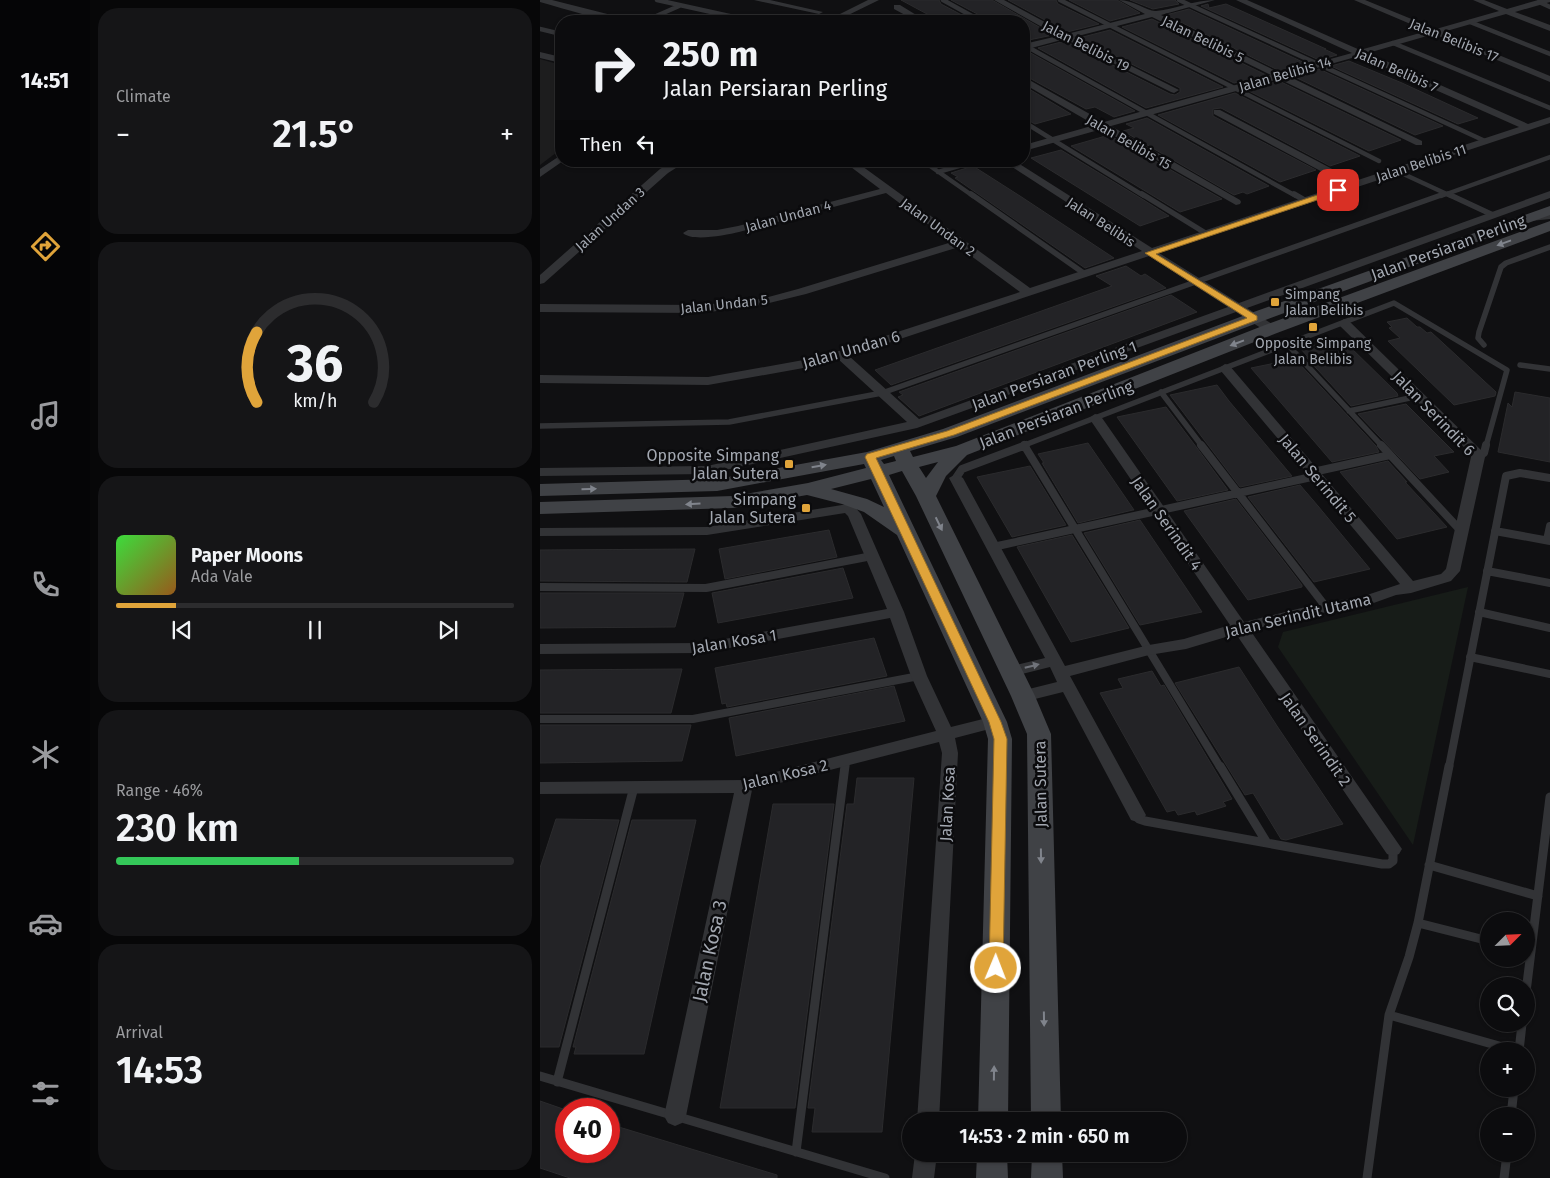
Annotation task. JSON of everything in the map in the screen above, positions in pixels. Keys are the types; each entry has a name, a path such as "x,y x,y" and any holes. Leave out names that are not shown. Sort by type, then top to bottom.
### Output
{"main road":[{"name":"Jalan Persiaran Perling","path":"904,457 950,433 1254,318 1550,210"},
{"name":"Jalan Persiaran Perling","path":"540,490 717,485 962,450 1271,330 1550,226"},
{"path":"926,496 932,482 942,467 962,450"},
{"name":"Jalan Sutera","path":"904,457 926,496 1023,696 1039,734 1046,1112"},
{"name":"Jalan Persiaran Perling","path":"540,508 733,502 808,489 874,464"},
{"path":"874,464 995,722 1000,739 993,1112"},
{"path":"808,489 866,505 889,516 905,532"},
{"path":"992,1162 992,1178"},
{"path":"1047,1162 1047,1178"}],"street":[{"path":"544,0 601,15"},
{"path":"762,1 783,0"},
{"path":"843,15 875,0"},
{"name":"Jalan Belibis 19","path":"998,0 1026,15"},
{"name":"Jalan Belibis 5","path":"1123,0 1419,143"},
{"path":"1030,45 1211,0"},
{"name":"Jalan Belibis 7","path":"1240,0 1527,127"},
{"name":"Jalan Belibis 17","path":"1358,0 1550,79"},
{"path":"1477,0 1550,28"},
{"path":"762,1 819,12"},
{"name":"Jalan Belibis 14","path":"1030,146 1543,1"},
{"path":"897,7 911,15"},
{"name":"Jalan Belibis 19","path":"1030,17 1174,90"},
{"path":"540,55 555,59"},
{"name":"Jalan Belibis 15","path":"1030,84 1236,202"},
{"path":"1217,112 1354,185"},
{"name":"Jalan Belibis 11","path":"1150,253 1550,120"},
{"path":"540,174 555,163"},
{"name":"Jalan Undan 3","path":"541,278 664,171 671,167"},
{"name":"Jalan Undan 2","path":"856,167 1029,293"},
{"name":"Jalan Belibis","path":"1017,167 1271,330"},
{"name":"Jalan Undan 4","path":"688,233 717,233 739,229 886,190"},
{"name":"Jalan Persiaran Perling 1","path":"540,472 707,470 917,424 1550,194"},
{"path":"1530,218 1550,216"},
{"name":"Jalan Undan 5","path":"540,308 702,309 761,302 802,292 960,243"},
{"name":"Jalan Undan 6","path":"541,380 708,381 809,363 840,355 1150,253"},
{"name":"Jalan Serindit 6","path":"1344,323 1476,452 1478,460"},
{"path":"840,355 917,424"},
{"name":"Jalan Serindit 5","path":"1225,368 1411,588"},
{"name":"Jalan Serindit 4","path":"1095,418 1240,628"},
{"name":"Jalan Serindit Utama","path":"1061,673 1149,650 1186,644 1218,633 1326,607 1363,602 1392,591 1411,588 1446,578 1453,571 1478,460"},
{"path":"956,478 1137,815"},
{"name":"Jalan Kosa","path":"540,532 708,531 848,508 854,514 896,612 919,676 946,735 950,753 929,1112"},
{"name":"Jalan Kosa 1","path":"540,649 702,648 896,612"},
{"name":"Jalan Serindit 2","path":"1240,628 1393,849"},
{"path":"1010,672 1061,673"},
{"path":"1023,696 1061,673"},
{"name":"Jalan Kosa 2","path":"540,788 744,786 995,722"},
{"name":"Jalan Kosa 3","path":"675,1116 744,786"},
{"path":"923,1178 925,1162"}],"lane":[{"path":"657,0 723,15"},
{"path":"943,0 970,15"},
{"path":"1060,0 1237,88 1379,162"},
{"path":"1178,0 1485,142"},
{"path":"1543,1 1550,7"},
{"path":"659,15 679,6"},
{"path":"1470,22 1550,54"},
{"path":"540,29 555,33"},
{"path":"1393,43 1550,108"},
{"path":"1030,49 1306,201"},
{"path":"1030,126 1207,234"},
{"path":"540,426 730,422 882,393 1550,157"},
{"path":"931,167 1085,274"},
{"path":"938,172 955,167"},
{"path":"1397,171 1492,216"},
{"path":"1484,345 1478,338 1479,332 1501,267 1550,247"},
{"path":"956,478 962,469 1394,303 1507,370 1484,453 1478,460"},
{"path":"1288,344 1461,531"},
{"path":"1520,365 1550,369"},
{"path":"1161,392 1326,607"},
{"path":"1349,411 1419,396"},
{"path":"1024,445 1268,843"},
{"path":"993,547 1239,493 1390,455"},
{"path":"1366,1178 1389,1015 1409,957 1418,923 1506,476 1520,473 1550,478"},
{"path":"1495,531 1549,540 1550,526"},
{"path":"540,588 706,588 872,556"},
{"path":"1487,571 1550,583"},
{"path":"1479,612 1550,628"},
{"path":"1470,657 1550,674"},
{"path":"540,719 693,720 919,676"},
{"path":"796,1152 846,760"},
{"path":"557,1082 634,787"},
{"path":"1535,914 1550,797"},
{"path":"1137,815 1139,819 1145,821 1382,864 1389,864 1393,861 1393,849"},
{"path":"1429,866 1538,896"},
{"path":"1418,923 1480,939"},
{"path":"1389,1015 1486,1042"},
{"path":"540,1076 885,1178"},
{"path":"1504,1178 1506,1162"}],"shaded area":[{"path":"540,59 555,63 555,154 540,165"},
{"path":"1468,587 1413,845 1278,647 1283,632"}],"building":[{"path":"901,0 939,0 941,4 962,15 929,15"},
{"path":"951,0 992,0 1018,15 979,15"},
{"path":"1008,0 1056,0 1058,4 1099,24 1067,32"},
{"path":"1069,0 1117,0 1140,13 1110,21"},
{"path":"1130,0 1175,0 1179,4 1153,9"},
{"path":"1208,4 1209,8 1226,4 1337,55 1319,60 1201,6"},
{"path":"1189,9 1307,64 1280,71 1166,15"},
{"path":"1152,19 1266,75 1234,83 1122,27"},
{"path":"1030,22 1053,35 1030,40"},
{"path":"1110,30 1223,87 1146,108 1038,48 1065,41 1170,94 1175,95 1180,92 1180,88 1079,38"},
{"path":"1030,53 1135,111 1114,117 1095,107 1086,109 1030,78"},
{"path":"1349,61 1478,118 1458,124 1331,66"},
{"path":"1319,69 1443,126 1415,135 1293,76"},
{"path":"1279,81 1401,140 1369,151 1247,90"},
{"path":"1030,90 1071,114 1035,124 1030,121"},
{"path":"1235,93 1360,156 1330,166 1221,108 1213,109 1213,116 1316,170 1280,182 1158,115"},
{"path":"1147,118 1269,186 1247,194 1243,192 1234,195 1123,131 1134,128 1126,124"},
{"path":"1109,135 1222,199 1180,212 1071,146"},
{"path":"1061,150 1169,216 1140,226 1031,158"},
{"path":"975,167 1114,258 1085,268 955,178 958,177 951,173"},
{"path":"1126,266 1141,276 1145,274 1166,288 891,385 875,370 1112,286 1096,276"},
{"path":"1171,295 1197,312 919,416 898,397 903,395 899,392"},
{"path":"1407,318 1427,333 1431,332 1496,392 1495,396 1454,405 1388,341 1400,338 1389,328 1392,327 1387,322"},
{"path":"1343,340 1398,396 1351,406 1300,348"},
{"path":"1295,359 1376,446 1379,452 1332,462 1251,368"},
{"path":"1217,385 1292,476 1240,487 1170,395"},
{"path":"1515,392 1550,398 1550,462 1498,452 1508,403 1512,407"},
{"path":"1406,404 1454,452 1434,456 1449,472 1420,479 1358,414"},
{"path":"1166,407 1228,490 1177,501 1117,417"},
{"path":"1088,443 1134,510 1078,523 1038,454"},
{"path":"1388,461 1447,527 1397,539 1340,472"},
{"path":"1030,466 1066,525 1012,537 977,477"},
{"path":"1300,485 1370,569 1314,582 1248,497"},
{"path":"1236,499 1302,587 1248,600 1184,511"},
{"path":"1140,520 1202,612 1140,625 1084,533"},
{"path":"829,530 837,557 725,579 719,549"},
{"path":"1072,535 1129,628 1071,642 1017,547"},
{"path":"695,549 687,582 540,581 540,550"},
{"path":"843,568 853,598 718,623 712,593"},
{"path":"540,593 684,593 675,627 540,628"},
{"path":"874,638 887,676 727,707 726,703 722,704 715,668"},
{"path":"1239,667 1343,824 1286,840 1281,839 1253,793 1245,795 1175,683"},
{"path":"682,669 671,713 540,713 540,670"},
{"path":"1152,671 1161,686 1164,685 1232,799 1223,802 1226,806 1197,815 1195,811 1178,815 1175,810 1167,812 1100,693 1123,688 1118,679"},
{"path":"894,686 905,721 736,756 729,718"},
{"path":"540,725 691,725 682,761 540,763"},
{"path":"857,778 914,778 882,1132 812,1132 815,1108 808,1108 847,804 854,804"},
{"path":"773,804 834,804 795,1108 720,1108"},
{"path":"556,819 619,820 559,1047 540,1047 540,868"},
{"path":"632,820 696,820 644,1054 574,1054 576,1047 573,1047"},
{"path":"540,1101 555,1106 555,1163 620,1163 620,1127 777,1175 777,1178 570,1178 540,1168"}],"place":[{"name":"Simpang Jalan Belibis","path":"1275,302"},
{"name":"Opposite Simpang Jalan Belibis","path":"1313,327"},
{"name":"Opposite Simpang Jalan Sutera","path":"789,464"},
{"name":"Simpang Jalan Sutera","path":"806,508"}],"route":[{"path":"996,968 1000,739 995,722 870,457 950,433 1254,318 1150,253 1338,190"}]}
